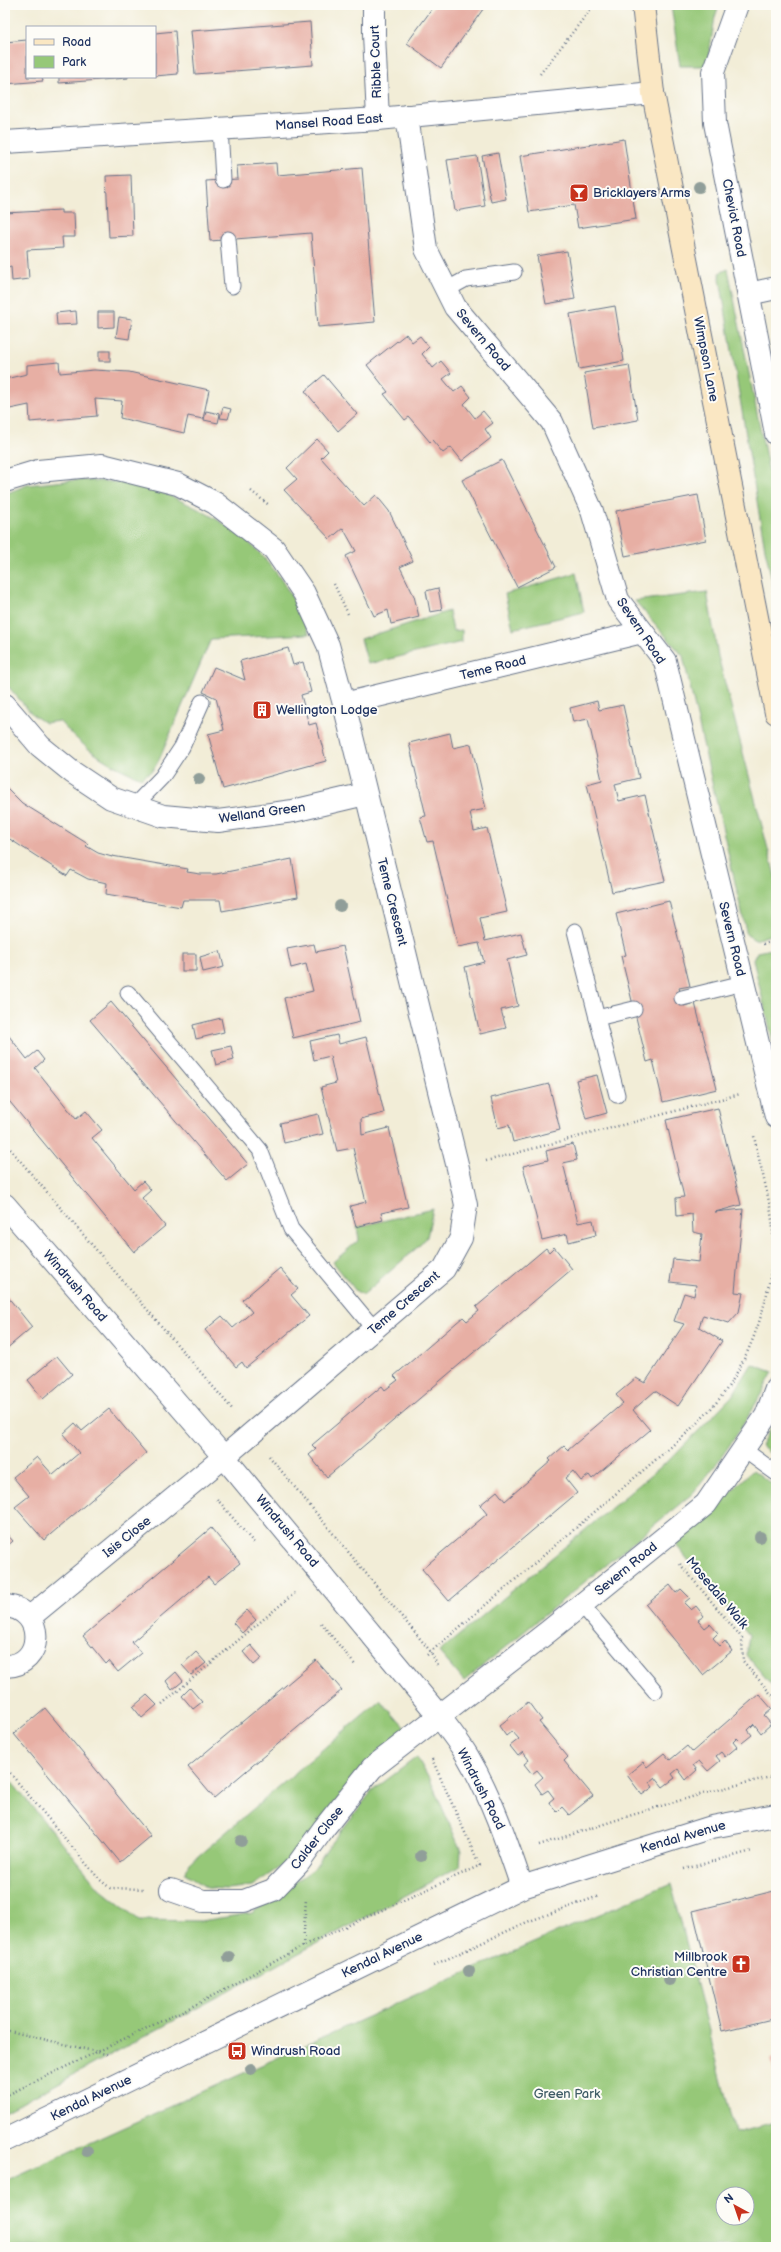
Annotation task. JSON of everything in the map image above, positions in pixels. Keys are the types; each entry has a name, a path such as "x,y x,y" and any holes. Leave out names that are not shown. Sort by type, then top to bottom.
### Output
{"street":[{"name":"Ribble Court","path":"374,5 378,119"},
{"name":"Wimpson Lane","path":"642,5 653,93 776,713"},
{"name":"Cheviot Road","path":"737,5 713,72 715,123 776,434"},
{"name":"Mansel Road East","path":"5,142 378,119 653,93"},
{"name":"Severn Road","path":"407,116 426,249 455,307 552,422 592,511 618,600 665,661 776,1117"},
{"path":"749,294 776,288"},
{"name":"Teme Crescent","path":"5,481 38,471 102,465 178,484 215,503 274,549 304,592 328,645 344,704 458,1168 466,1205 461,1238 444,1269 224,1458"},
{"name":"Teme Road","path":"344,704 642,632"},
{"name":"Welland Green","path":"5,705 40,746 72,772 111,798 163,816 218,821 293,811 365,794"},
{"name":"Windrush Road","path":"7,1210 224,1458 440,1717 468,1756 502,1828 522,1887"},
{"name":"Severn Road","path":"440,1717 706,1504 766,1416 776,1389"},
{"name":"Isis Close","path":"30,1617 224,1458"},
{"path":"5,1606 14,1606 22,1610 30,1617 36,1636 34,1647 28,1656 20,1663 5,1666"},
{"name":"Calder Close","path":"171,1890 203,1901 244,1901 273,1890 298,1864 324,1828 372,1768 440,1717"},
{"name":"Kendal Avenue","path":"5,2140 522,1887 712,1827 776,1815"}],"lane":[{"path":"220,128 224,180"},
{"path":"228,239 232,286"},
{"path":"446,290 466,279 514,272"},
{"path":"134,806 162,777 182,747 202,702"},
{"path":"575,931 617,1095"},
{"path":"682,998 743,983"},
{"path":"128,993 260,1150 290,1229 374,1329"},
{"path":"597,1018 634,1009"},
{"path":"743,1450 776,1473"},
{"path":"582,1604 654,1691"}],"path":[{"path":"515,106 594,5"},
{"path":"483,1162 769,1087"},
{"path":"431,1652 687,1433 711,1409 726,1390 745,1357 752,1338 767,1289 771,1262 773,1231 753,1132"},
{"path":"481,1156 485,1168"},
{"path":"200,1478 256,1544"},
{"name":"Mosedale Walk","path":"660,1541 742,1638 743,1661 776,1700"},
{"path":"291,1586 300,1598"},
{"path":"162,1704 296,1592"},
{"path":"319,1621 358,1667"},
{"path":"416,1735 433,1760 480,1866"},
{"path":"5,1767 99,1879 110,1888 171,1890"},
{"path":"676,1871 753,1851"},
{"path":"432,1966 527,1922 601,1895"},
{"path":"5,2030 155,2066"},
{"path":"5,2096 96,2052"}],"green space":[{"path":"671,5 719,5 715,17 707,66 680,66"},
{"path":"728,269 776,507 776,599 765,549 719,273"},
{"path":"75,480 119,482 147,487 188,504 230,528 247,541 276,572 288,590 309,634 211,639 159,760 153,770 141,778 117,767 97,755 78,740 59,721 45,723 33,715 5,683 5,494 27,485"},
{"path":"576,573 584,612 513,629 505,594"},
{"path":"707,592 718,656 776,880 776,933 755,940 747,935 683,656 635,601"},
{"path":"449,611 453,631 462,630 462,642 368,664 361,639"},
{"path":"776,948 776,1054 753,960 757,952"},
{"path":"433,1209 427,1237 420,1245 363,1295 356,1291 333,1262 359,1240 357,1227"},
{"path":"752,1364 773,1372 736,1435 704,1480 692,1494 464,1681 439,1652 676,1454 732,1396"},
{"path":"776,1419 776,1458 761,1446"},
{"path":"753,1470 776,1487 776,1690 746,1655 749,1635 676,1545 679,1538 715,1508"},
{"path":"380,1700 406,1729 289,1861 252,1886 227,1889 207,1888 185,1873 190,1863"},
{"path":"417,1757 433,1786 461,1851 460,1866 5,2112 5,1774 100,1889 139,1920 201,1921 252,1913 315,1868 328,1848 372,1791"},
{"name":"Green Park","path":"671,1883 735,2132 776,2122 776,2247 5,2247 5,2181 469,1971"}],"building":[{"path":"435,5 486,5 441,68 407,43"},
{"path":"310,22 313,65 195,74 191,31"},
{"path":"175,31 178,74 156,76 156,33"},
{"path":"26,40 26,78 42,78 43,81 5,84 5,42"},
{"path":"59,78 128,78 59,83"},
{"name":"Bricklayers Arms","path":"624,139 636,219 578,228 574,205 529,212 520,156"},
{"path":"498,153 506,199 491,202 482,156"},
{"path":"477,156 485,206 455,211 447,160"},
{"path":"276,163 277,175 362,168 375,322 318,327 311,233 210,241 206,181 238,179 237,166"},
{"path":"131,175 133,236 109,237 106,176"},
{"path":"61,210 61,213 74,213 75,237 62,237 63,248 27,250 29,279 12,281 11,267 5,268 5,213"},
{"path":"567,251 575,299 546,304 537,256"},
{"path":"615,306 624,361 579,369 570,314"},
{"path":"76,311 77,324 57,325 56,313"},
{"path":"98,312 114,312 114,327 98,328"},
{"path":"119,317 132,319 129,339 116,337"},
{"path":"406,334 412,342 420,336 429,347 422,354 433,368 441,361 451,373 443,379 454,392 462,386 471,397 464,404 475,418 483,411 493,423 485,429 491,438 462,461 451,447 443,453 432,440 430,442 409,417 405,420 384,394 388,392 367,365"},
{"path":"99,351 110,351 110,361 99,361"},
{"path":"59,362 60,373 94,370 129,372 209,390 203,419 188,416 184,433 120,418 122,401 95,399 97,416 30,422 29,405 5,410 5,379 27,374 27,365"},
{"path":"629,365 638,420 593,428 584,373"},
{"path":"324,375 357,414 338,431 305,391"},
{"path":"223,407 231,409 228,419 220,418"},
{"path":"206,411 220,414 218,423 204,420"},
{"path":"317,439 328,451 321,458 364,506 376,495 389,511 413,561 400,567 414,596 419,617 391,624 388,610 374,616 346,556 356,551 343,528 330,539 284,490 297,479 287,468"},
{"path":"502,460 556,567 517,587 462,480"},
{"path":"698,495 706,540 625,556 616,511"},
{"path":"438,588 442,610 430,612 426,591"},
{"name":"Wellington Lodge","path":"288,648 293,665 303,662 311,692 301,695 309,725 316,723 326,761 223,789 208,734 224,730 216,698 203,692 214,667 245,680 240,661"},
{"path":"597,701 599,710 623,705 639,778 615,784 617,793 619,801 645,795 665,881 612,892 587,784 602,780 588,719 573,722 570,708"},
{"path":"450,733 453,748 471,744 486,809 470,812 474,831 487,828 507,912 480,918 485,941 521,933 527,955 507,960 518,1006 501,1010 506,1028 480,1034 465,967 484,962 479,943 458,947 433,841 427,842 420,817 426,816 409,743"},
{"path":"5,786 22,803 88,844 86,846 98,853 112,857 188,869 187,872 200,874 216,874 292,859 298,897 222,911 220,900 183,900 181,907 106,894 107,883 88,879 71,870 67,876 5,836 5,830 8,825 5,822"},
{"path":"669,901 690,986 679,988 684,1006 695,1003 717,1089 663,1102 653,1060 647,1062 621,956 626,955 616,914"},
{"path":"314,944 316,952 343,946 360,1022 293,1038 284,998 313,991 306,964 291,968 287,949"},
{"path":"220,951 224,967 203,972 200,957"},
{"path":"182,954 196,954 196,971 182,971"},
{"path":"111,1002 248,1164 227,1181 90,1020"},
{"path":"221,1018 224,1032 196,1039 193,1025"},
{"path":"5,1031 27,1059 37,1051 44,1060 35,1068 76,1119 86,1111 102,1130 92,1138 134,1189 143,1181 151,1190 142,1198 165,1226 134,1252 5,1096"},
{"path":"337,1035 339,1044 366,1037 384,1113 361,1119 362,1135 389,1128 408,1207 381,1213 383,1220 356,1227 350,1206 366,1202 353,1148 337,1151 321,1087 336,1083 330,1056 314,1060 310,1041"},
{"path":"231,1046 234,1060 216,1065 212,1050"},
{"path":"597,1075 607,1113 586,1119 576,1080"},
{"path":"549,1084 560,1130 513,1142 509,1125 498,1128 491,1098"},
{"path":"718,1108 741,1205 715,1212 743,1209 735,1292 743,1293 739,1312 729,1323 703,1315 699,1327 722,1341 678,1406 655,1391 633,1410 650,1430 592,1479 589,1475 581,1481 573,1471 565,1478 577,1493 449,1601 422,1569 487,1514 480,1505 497,1491 505,1501 551,1461 549,1459 564,1446 568,1450 623,1403 616,1395 636,1378 645,1383 684,1324 674,1321 684,1293 694,1296 696,1285 670,1282 673,1259 699,1262 702,1234 693,1232 692,1214 677,1216 676,1198 684,1197 666,1120"},
{"path":"318,1114 323,1134 284,1143 280,1123"},
{"path":"573,1144 577,1160 563,1163 578,1223 593,1220 596,1235 569,1242 567,1234 542,1240 523,1166 548,1160 546,1151"},
{"path":"554,1247 572,1269 327,1477 309,1455 316,1449 312,1445 382,1386 385,1390 398,1380 394,1376 463,1317 467,1321 479,1311 476,1307 546,1248 549,1252"},
{"path":"280,1268 298,1289 291,1295 309,1316 246,1368 242,1362 236,1367 205,1330 222,1316 233,1328 252,1312 242,1300"},
{"path":"7,1296 32,1327 5,1350 5,1298"},
{"path":"57,1356 72,1374 43,1399 28,1380"},
{"path":"109,1409 146,1453 44,1540 15,1507 29,1496 13,1477 37,1457 53,1475 79,1453 63,1434 75,1423 82,1431"},
{"path":"211,1528 240,1563 214,1584 208,1577 132,1642 141,1653 118,1672 109,1661 106,1664 83,1636"},
{"path":"5,1532 13,1541 5,1548"},
{"path":"670,1585 676,1593 681,1589 690,1598 684,1603 691,1610 696,1606 704,1616 698,1620 705,1628 710,1624 718,1633 713,1638 720,1646 725,1641 732,1651 703,1675 646,1605"},
{"path":"247,1610 256,1620 242,1633 233,1623"},
{"path":"251,1645 262,1658 254,1665 243,1652"},
{"path":"196,1652 206,1663 191,1675 182,1665"},
{"path":"316,1660 342,1690 214,1798 188,1767"},
{"path":"176,1672 183,1681 172,1690 166,1681"},
{"path":"190,1688 202,1702 193,1709 182,1696"},
{"path":"759,1694 772,1709 764,1716 771,1724 761,1733 754,1724 748,1730 752,1735 742,1743 737,1738 733,1742 737,1747 725,1757 721,1752 716,1756 720,1761 708,1771 699,1761 693,1765 697,1770 686,1780 678,1769 672,1774 675,1778 663,1787 655,1777 649,1782 653,1787 642,1795 627,1775 643,1762 647,1767 664,1753 670,1760 687,1746 692,1752"},
{"path":"147,1695 157,1705 142,1718 133,1707"},
{"path":"528,1702 542,1720 539,1722 568,1757 564,1761 593,1796 569,1815 562,1807 557,1812 549,1802 554,1798 548,1790 542,1794 535,1784 543,1777 537,1770 532,1774 524,1764 529,1760 523,1752 518,1756 510,1746 519,1739 512,1731 506,1736 499,1726"},
{"path":"45,1708 151,1836 120,1862 14,1734"},
{"name":"Millbrook Christian Centre","path":"774,1891 776,1897 776,2018 722,2031 693,1911"},
{"path":"776,2058 776,2078 775,2078 771,2059"}],"place":[{"name":"Bricklayers Arms","path":"579,193"},
{"name":"Wellington Lodge","path":"262,710"},
{"name":"Millbrook Christian Centre","path":"741,1964"},
{"name":"Windrush Road","path":"237,2051"}]}
